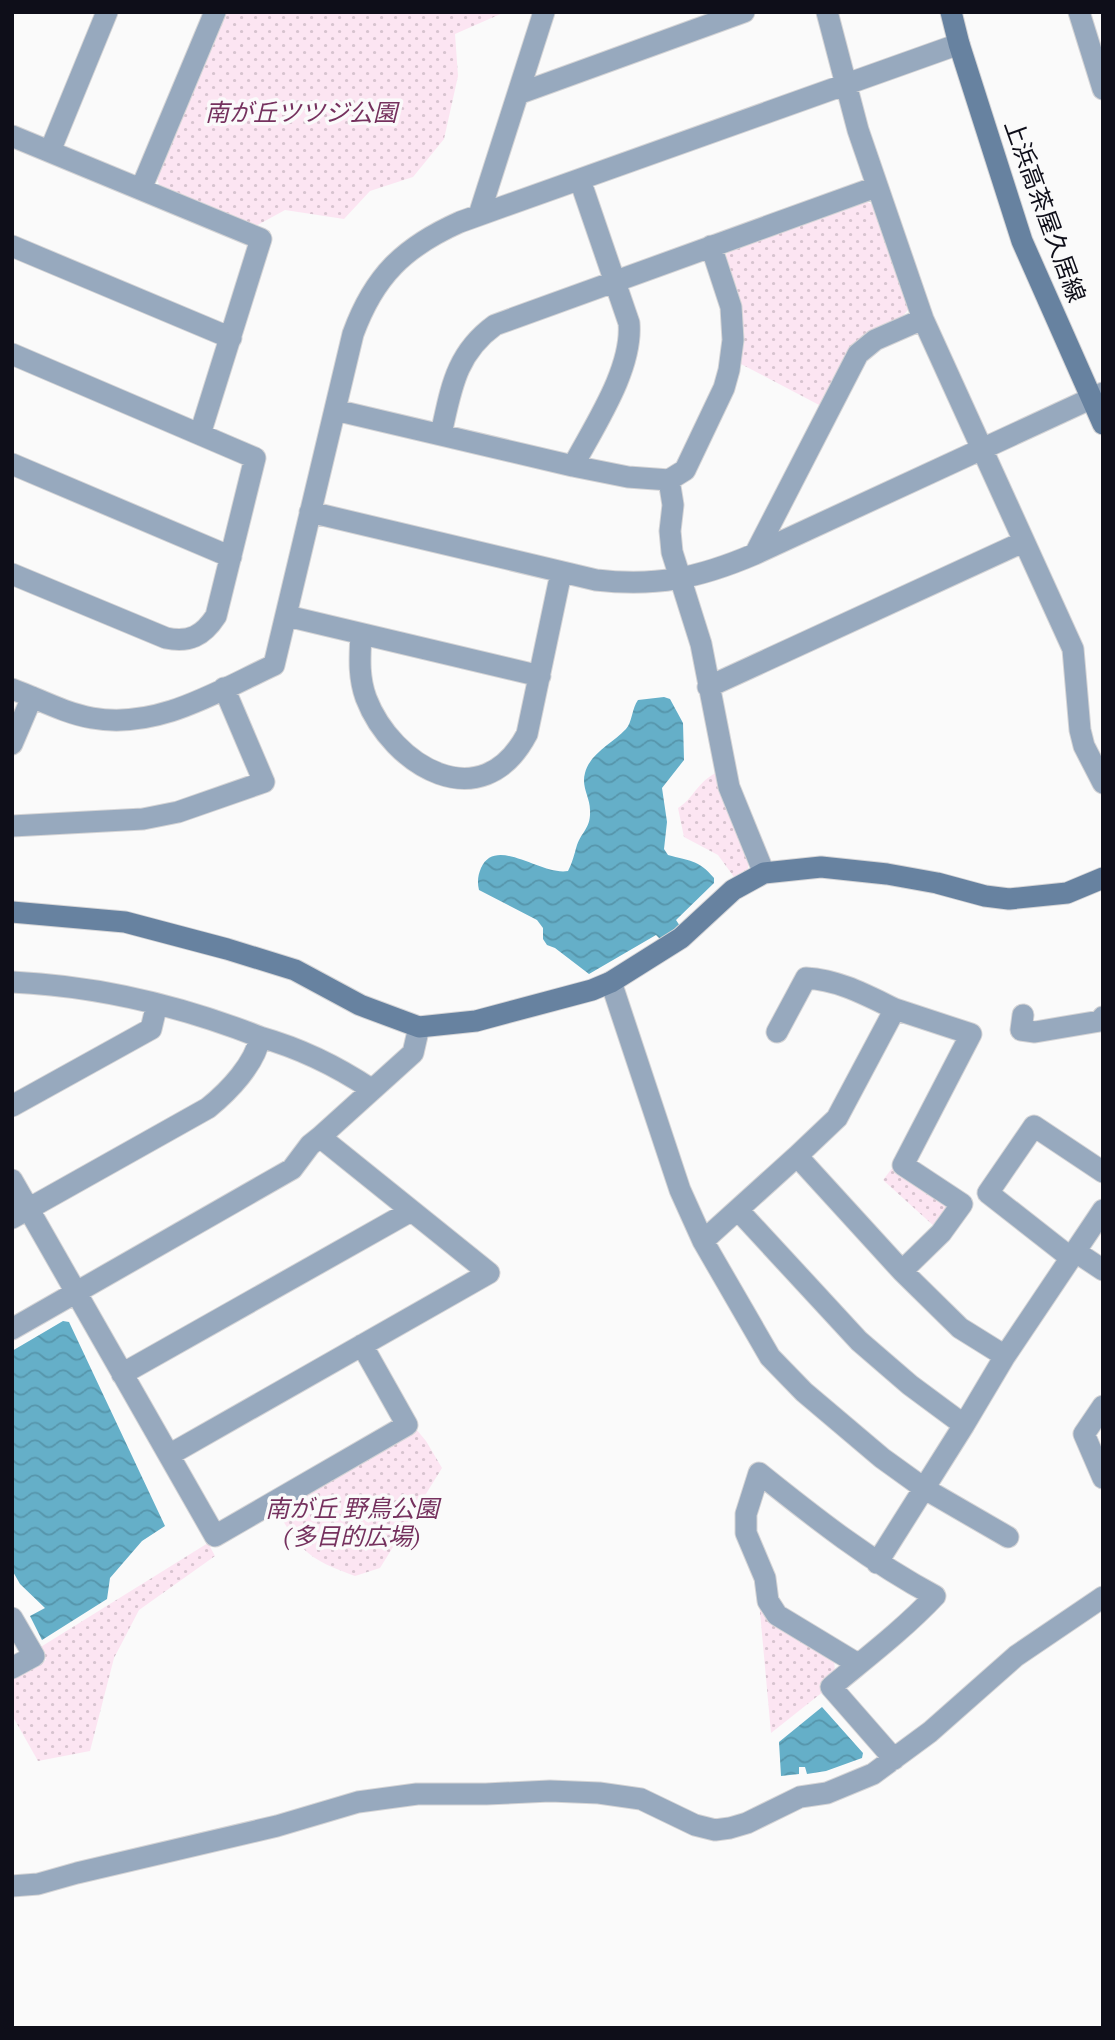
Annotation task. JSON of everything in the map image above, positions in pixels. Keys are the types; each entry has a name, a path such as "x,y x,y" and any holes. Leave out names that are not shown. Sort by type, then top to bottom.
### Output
{"street":[{"path":"50,152 107,12"},
{"path":"479,215 544,12"},
{"path":"518,94 744,12"},
{"path":"827,12 845,86 876,187 923,319 980,450 1073,649 1080,730 1084,746 1103,783"},
{"name":"上浜高茶屋久居線","path":"951,12 958,44 1023,241 1097,395 1103,424"},
{"path":"1079,12 1103,89"},
{"path":"141,189 210,14"},
{"path":"12,744 22,693 65,711 108,721 154,717 174,711 274,664 353,334 363,307 376,284 401,257 429,236 479,215 958,44"},
{"path":"12,136 261,239 200,434"},
{"path":"573,466 620,374 628,347 629,324 580,180"},
{"path":"441,434 458,367 465,353 484,333 507,320 876,187"},
{"path":"12,246 231,338"},
{"path":"335,410 573,466 628,477 669,480 685,470 724,388 730,362 733,340 731,307 712,246"},
{"path":"755,554 858,354 875,340 923,319"},
{"path":"12,354 254,458 216,616 201,634 188,640 153,634 12,574"},
{"path":"310,512 561,573 618,582 682,579 755,554 1097,395"},
{"path":"12,464 231,557"},
{"path":"669,480 673,505 670,531 672,552 701,644 729,787 764,873"},
{"path":"708,687 1023,542"},
{"path":"361,634 361,684 371,710 407,755 438,775 453,779 484,774 499,767 517,750 527,734 561,573"},
{"path":"287,616 540,676"},
{"path":"12,826 144,819 196,806 264,782 224,688"},
{"path":"12,912 125,922 228,948 295,970 360,1005 419,1027 476,1021 611,982 681,937 733,890 764,873 807,867 887,874 1009,899 1067,893 1103,878"},
{"path":"777,1032 806,978 844,985 895,1009 971,1034 903,1165 962,1204 941,1233 902,1271"},
{"path":"12,982 110,993 214,1018 260,1037 283,1043 371,1089"},
{"path":"611,982 680,1190 703,1241 770,1357 844,1427 925,1489 1008,1537"},
{"path":"12,1106 150,1029 157,1004"},
{"path":"703,1241 836,1118 895,1009"},
{"path":"1023,1015 1021,1030 1035,1032 1100,1021 1103,1017"},
{"path":"12,1329 292,1169 320,1137 413,1054 419,1027"},
{"path":"21,1213 208,1108 221,1097 257,1052 260,1037"},
{"path":"1103,1172 1034,1126 988,1193 1074,1255 1103,1270"},
{"path":"169,1455 489,1273 320,1137"},
{"path":"797,1156 902,1271 960,1328 1005,1356"},
{"path":"12,1180 21,1213 77,1292 215,1536 407,1425 362,1345"},
{"path":"738,1209 859,1341 902,1379 964,1425"},
{"path":"877,1563 1005,1356 1103,1210"},
{"path":"122,1374 411,1211"},
{"path":"1103,1406 1084,1434 1103,1478"},
{"path":"858,1664 777,1615 768,1601 765,1578 746,1532 746,1514 759,1473 822,1524 877,1563 935,1596 858,1664 831,1687 894,1759"},
{"path":"12,1886 38,1884 77,1872 277,1826 358,1802 417,1794 550,1791 599,1793 640,1799 695,1825 715,1829 730,1828 747,1823 800,1797 827,1793 863,1779 930,1732 1016,1656 1103,1597"},
{"path":"12,1618 34,1656 12,1668"}],"green space":[{"name":"南が丘ツツジ公園","path":"225,12 505,12 455,34 458,76 444,139 413,177 370,191 344,219 285,210 254,227 161,190 156,176"},
{"path":"862,199 873,205 910,306 900,318 852,346 821,406 739,363 742,316 726,255 729,250"},
{"path":"716,773 749,860 748,869 734,877 718,855 684,837 678,808 704,781"},
{"path":"893,1167 945,1202 947,1212 935,1227 883,1180"},
{"name":"南が丘 野鳥公園 (多目的広場)","path":"416,1429 442,1468 380,1568 355,1576 320,1561 303,1548 281,1517 307,1502 304,1495"},
{"path":"208,1543 215,1556 139,1610 114,1658 90,1751 38,1761 12,1715 12,1678 46,1660 39,1648"},
{"path":"759,1601 834,1657 835,1672 819,1685 824,1691 771,1733"}],"water":[{"path":"664,697 670,699 683,723 684,760 662,788 667,822 664,849 668,855 703,867 714,878 714,883 676,920 680,926 660,939 656,935 589,974 547,945 543,939 543,928 537,920 479,890 479,873 488,859 497,855 557,871 568,871 590,816 584,783 588,766 597,754 626,729 638,700"},
{"path":"63,1321 69,1322 165,1526 142,1541 110,1578 107,1599 42,1640 30,1616 45,1608 20,1584 12,1570 12,1351"},
{"path":"822,1707 863,1753 862,1758 826,1771 807,1774 805,1767 799,1767 799,1774 781,1776 779,1742"}]}
